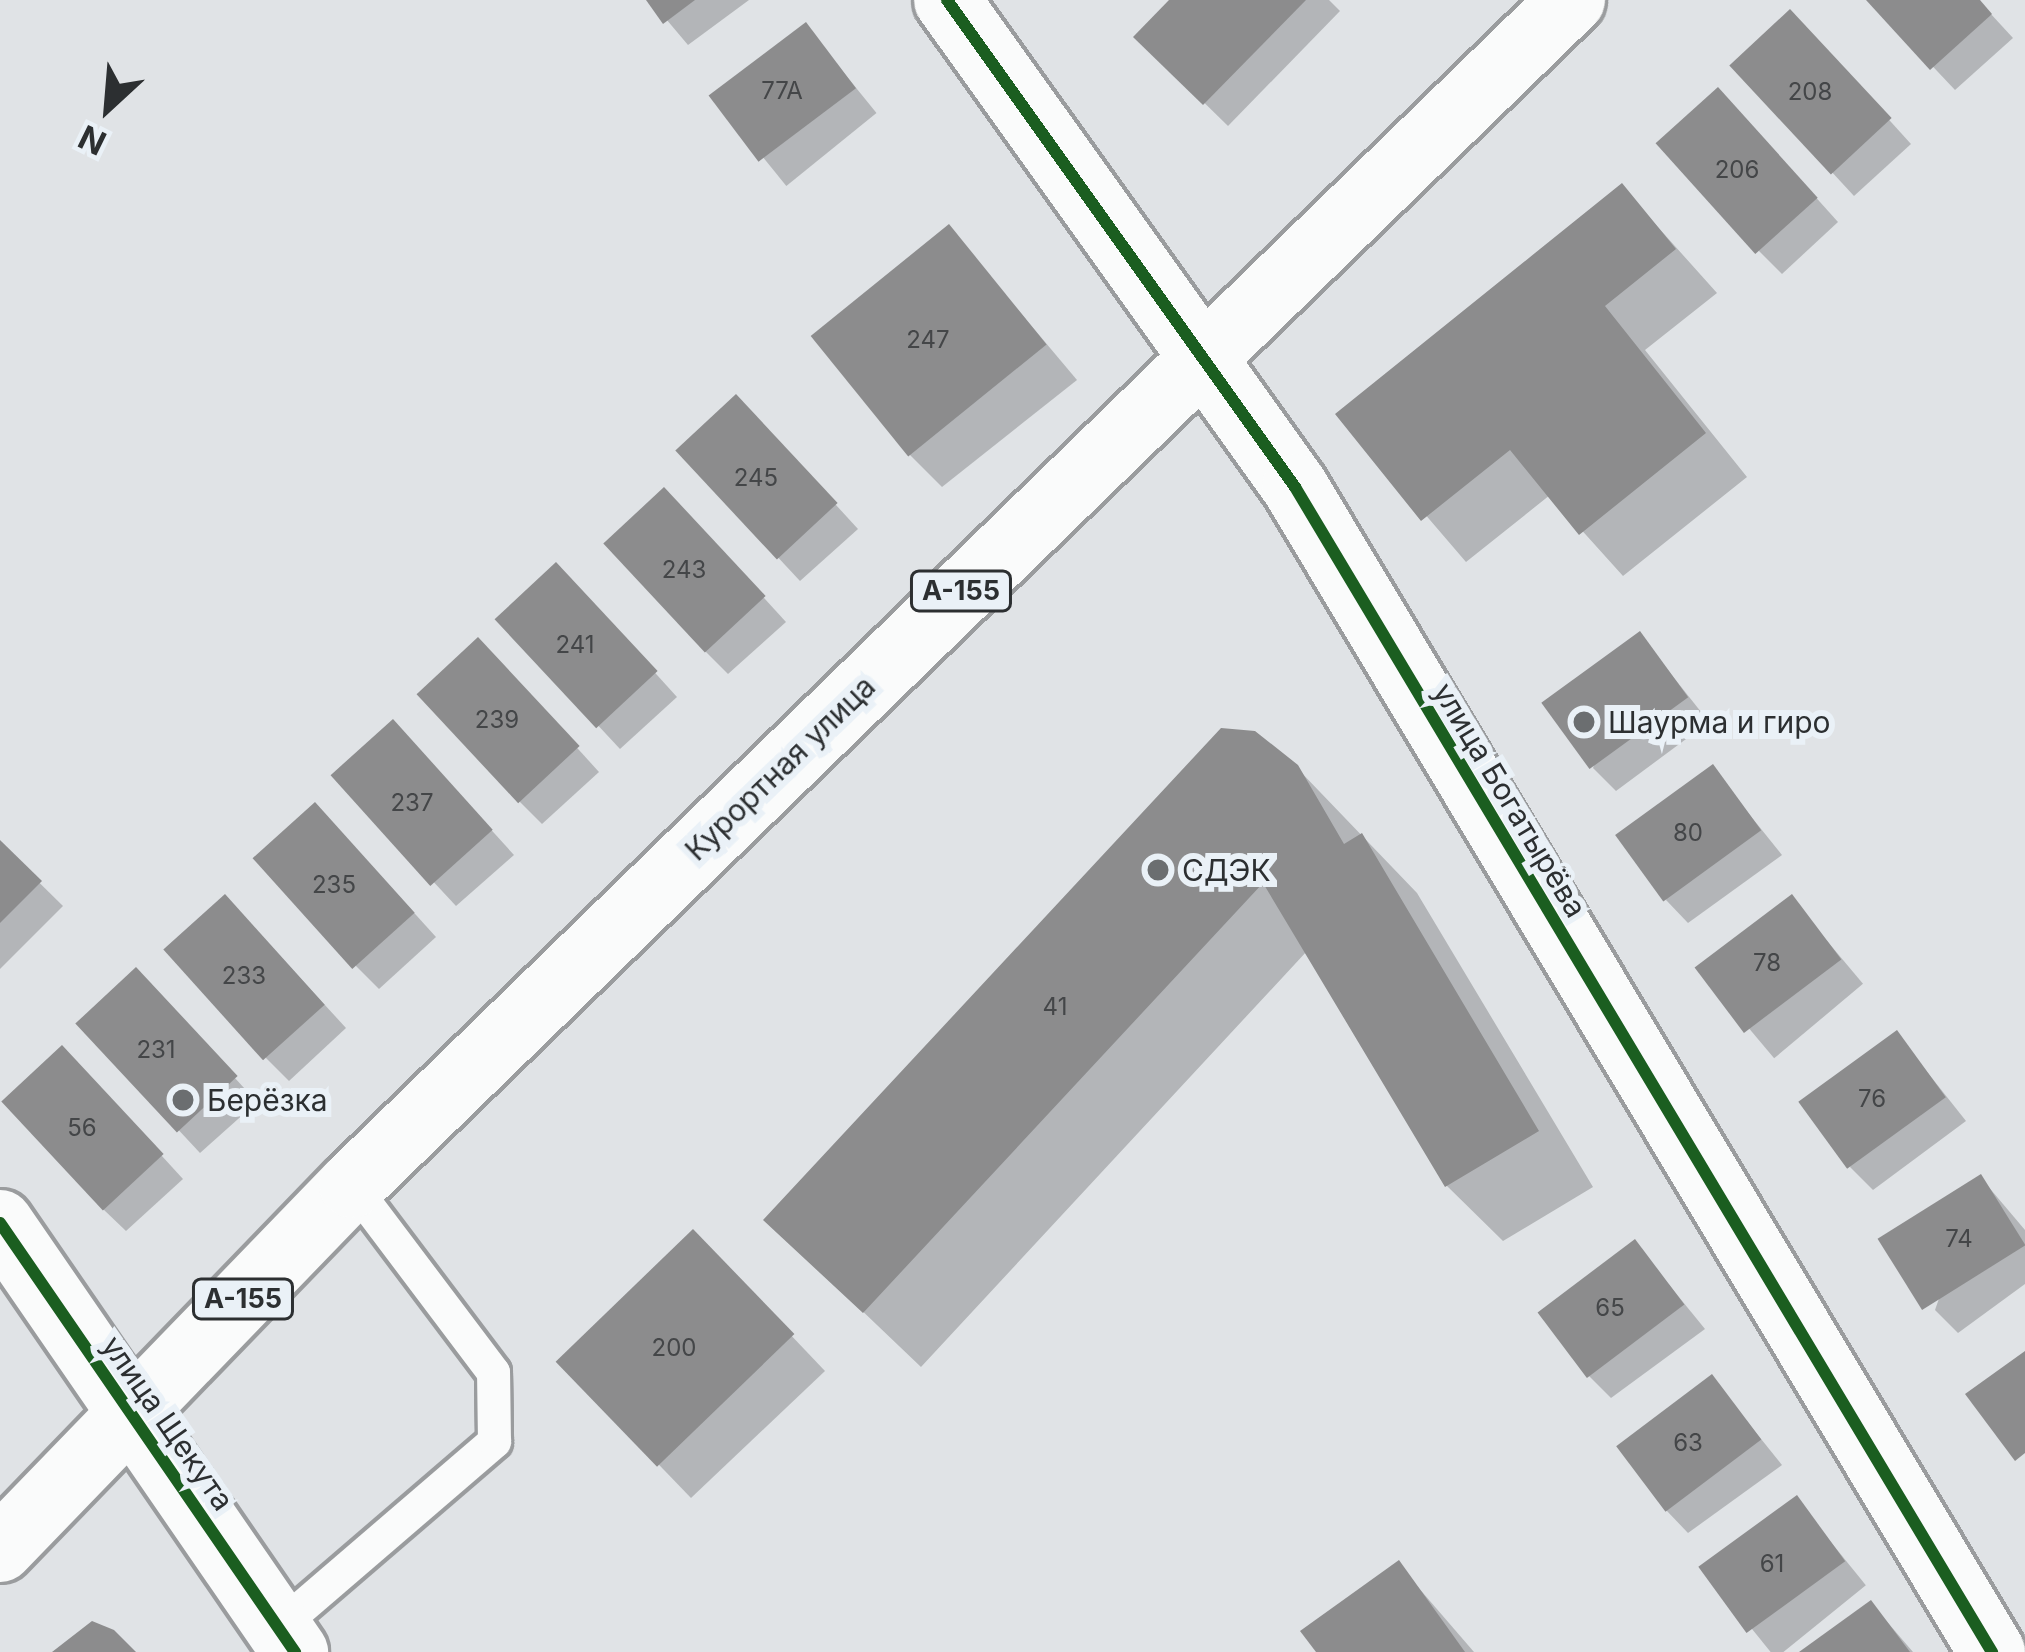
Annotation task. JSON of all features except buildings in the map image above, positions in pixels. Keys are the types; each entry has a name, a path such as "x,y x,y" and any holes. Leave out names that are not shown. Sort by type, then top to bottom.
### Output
{"street":[{"name":"улица Богатырёва","path":"947,0 1295,487 1992,1652"},
{"name":"Курортная улица","path":"0,1549 352,1185 1201,352 1572,0"},
{"name":"улица Щекута","path":"0,1223 287,1639"}],"lane":[{"path":"287,1639 494,1441 493,1372 352,1185"}],"cycle path":[{"path":"947,0 1295,487 1992,1652"},
{"path":"0,1223 295,1652"}],"place":[{"name":"Шаурма и гиро","path":"1584,722"},
{"name":"СДЭК","path":"1158,870"},
{"name":"Берёзка","path":"183,1100"}]}
